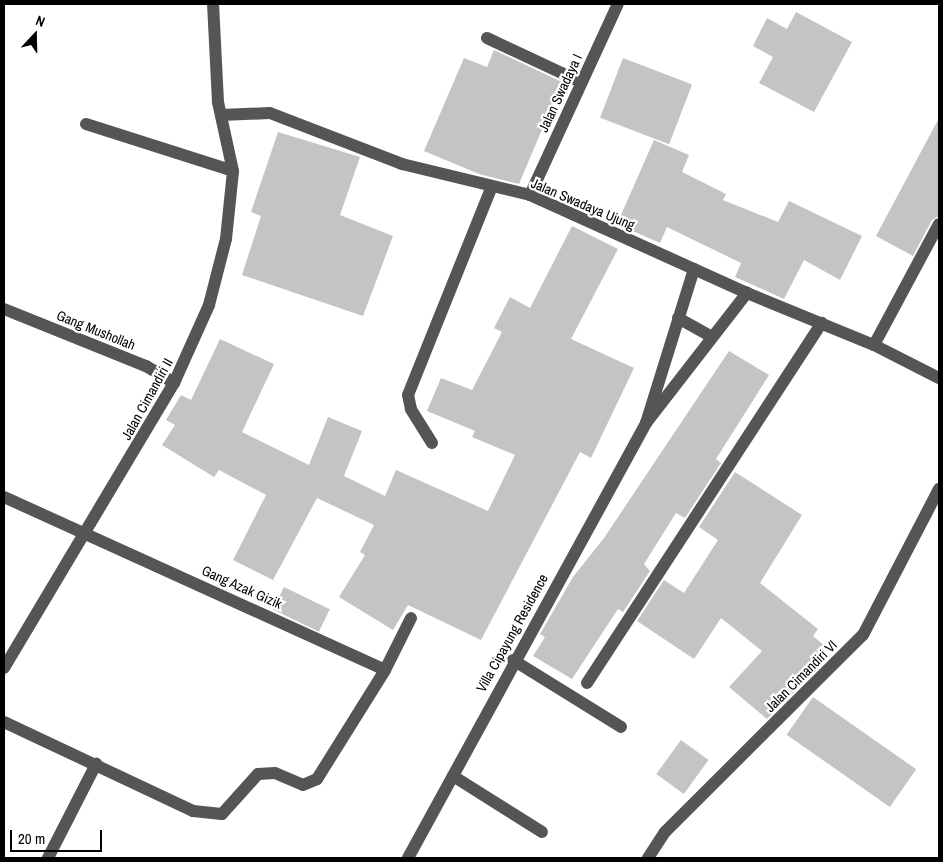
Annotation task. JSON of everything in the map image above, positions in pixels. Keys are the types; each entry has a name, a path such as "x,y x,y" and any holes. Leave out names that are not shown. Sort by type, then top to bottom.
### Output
{"street":[{"path":"213,4 222,116"},
{"name":"Jalan Swadaya I","path":"530,195 618,4"},
{"path":"487,38 581,82"},
{"name":"Jalan Swadaya Ujung","path":"222,116 270,113 402,164 530,195 747,293 874,345 939,378"},
{"name":"Jalan Cimandiri II","path":"4,668 86,535 174,383 211,296 226,239 233,172 222,116"},
{"path":"86,124 233,172"},
{"path":"432,444 410,409 408,395 492,186"},
{"path":"874,345 939,224"},
{"name":"Villa Cipayung Residence","path":"646,422 694,269"},
{"name":"Villa Cipayung Residence","path":"408,858 513,660 646,422 747,293"},
{"name":"Gang Mushollah","path":"4,309 146,366 174,383"},
{"path":"678,318 712,336"},
{"path":"587,683 822,323"},
{"name":"Jalan Cimandiri VI","path":"648,858 665,832 863,635 939,489"},
{"name":"Gang Azak Gizik","path":"4,497 385,670"},
{"path":"4,722 192,811 222,814 258,774 275,773 303,785 317,778 385,670 411,618"},
{"path":"513,660 621,727"},
{"path":"48,858 96,764"},
{"path":"453,776 542,832"}],"building":[{"path":"796,12 852,42 814,112 759,83 773,57 753,46 767,18 787,29"},
{"path":"494,50 562,82 519,184 479,174 424,151 464,58 487,67"},
{"path":"623,58 692,85 669,144 600,118"},
{"path":"939,118 939,216 932,220 913,256 876,236"},
{"path":"278,132 360,157 340,215 393,236 363,316 242,275 261,216 251,212"},
{"path":"654,140 689,155 682,172 726,194 723,200 778,222 789,201 862,236 840,280 804,260 784,299 735,277 741,263 667,227 660,243 617,224"},
{"path":"572,226 618,249 571,339 634,368 591,458 580,452 481,640 408,605 393,630 339,597 365,555 360,552 374,525 317,498 273,580 233,560 266,495 219,470 214,477 162,445 175,425 166,420 181,395 191,400 220,339 274,364 242,432 309,465 328,417 362,431 344,476 385,496 396,470 488,511 515,455 472,437 475,431 427,411 441,378 472,390 502,332 494,328 510,297 530,308"},
{"path":"729,351 769,375 716,459 721,463 685,518 676,513 644,564 650,571 623,612 618,609 572,679 533,656 545,637 540,634 573,577 604,538"},
{"path":"735,472 802,515 760,583 818,629 813,636 825,646 795,684 799,687 767,719 729,687 762,651 721,618 694,659 637,621 664,580 684,593 718,540 699,527"},
{"path":"284,587 330,609 319,632 273,609"},
{"path":"813,697 916,769 890,807 787,735"},
{"path":"681,740 709,760 684,794 656,774"}]}
